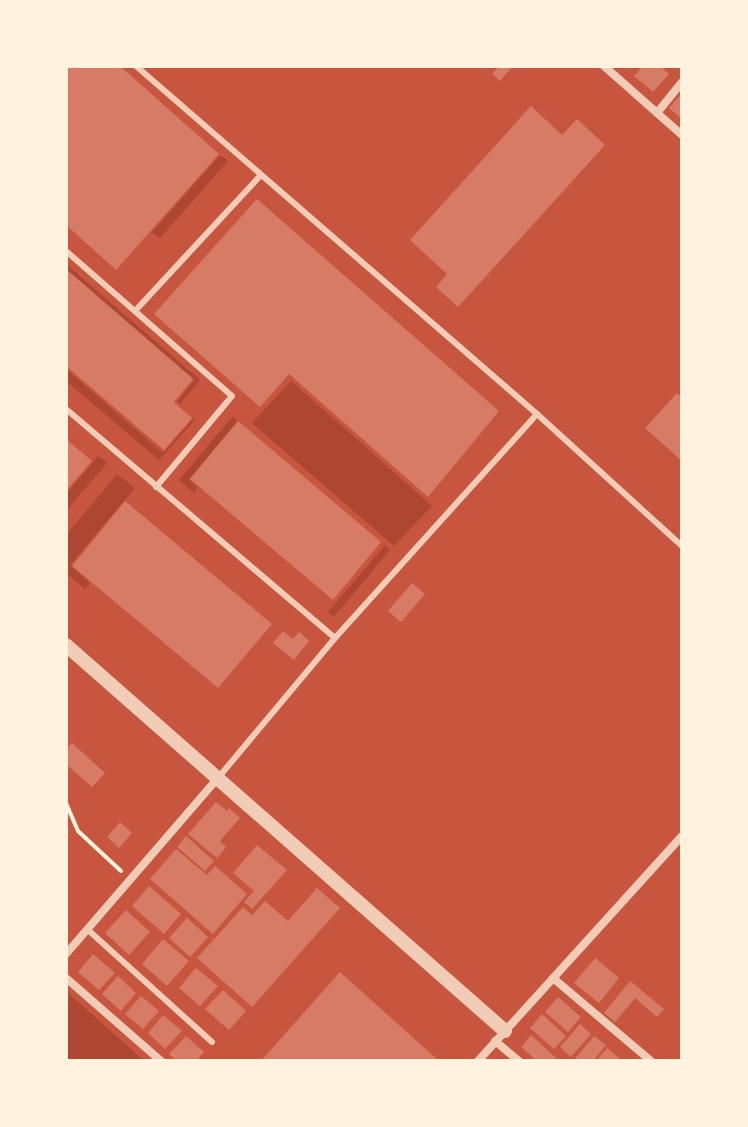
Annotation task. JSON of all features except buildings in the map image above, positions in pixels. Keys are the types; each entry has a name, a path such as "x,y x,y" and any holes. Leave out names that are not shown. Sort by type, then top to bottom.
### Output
{"street":[{"path":"604,66 682,135"},
{"path":"657,113 682,82"},
{"path":"66,645 500,1036 519,1061"},
{"path":"66,954 217,779"},
{"path":"478,1061 682,836"},
{"path":"66,978 161,1061"},
{"path":"553,978 651,1061"}],"lane":[{"path":"136,66 537,414 682,546"},
{"path":"135,311 260,176"},
{"path":"66,251 232,396 156,487"},
{"path":"66,409 335,638"},
{"path":"217,779 335,638 537,414"},
{"path":"87,929 212,1042"}],"path":[{"path":"66,803 78,831 130,879"}],"shaded area":[{"path":"220,155 228,161 160,238 152,232"},
{"path":"66,264 200,380 180,404 177,401 195,380 66,269"},
{"path":"66,369 163,453 195,420 159,460 66,381"},
{"path":"291,381 432,506 394,546 252,423"},
{"path":"233,416 238,421 189,479 198,488 194,493 179,480"},
{"path":"98,456 107,463 66,511 66,494"},
{"path":"117,474 135,488 70,565 90,583 85,589 66,573 66,535"},
{"path":"385,545 390,550 334,617 328,612"},
{"path":"66,991 144,1061 66,1061"}]}
